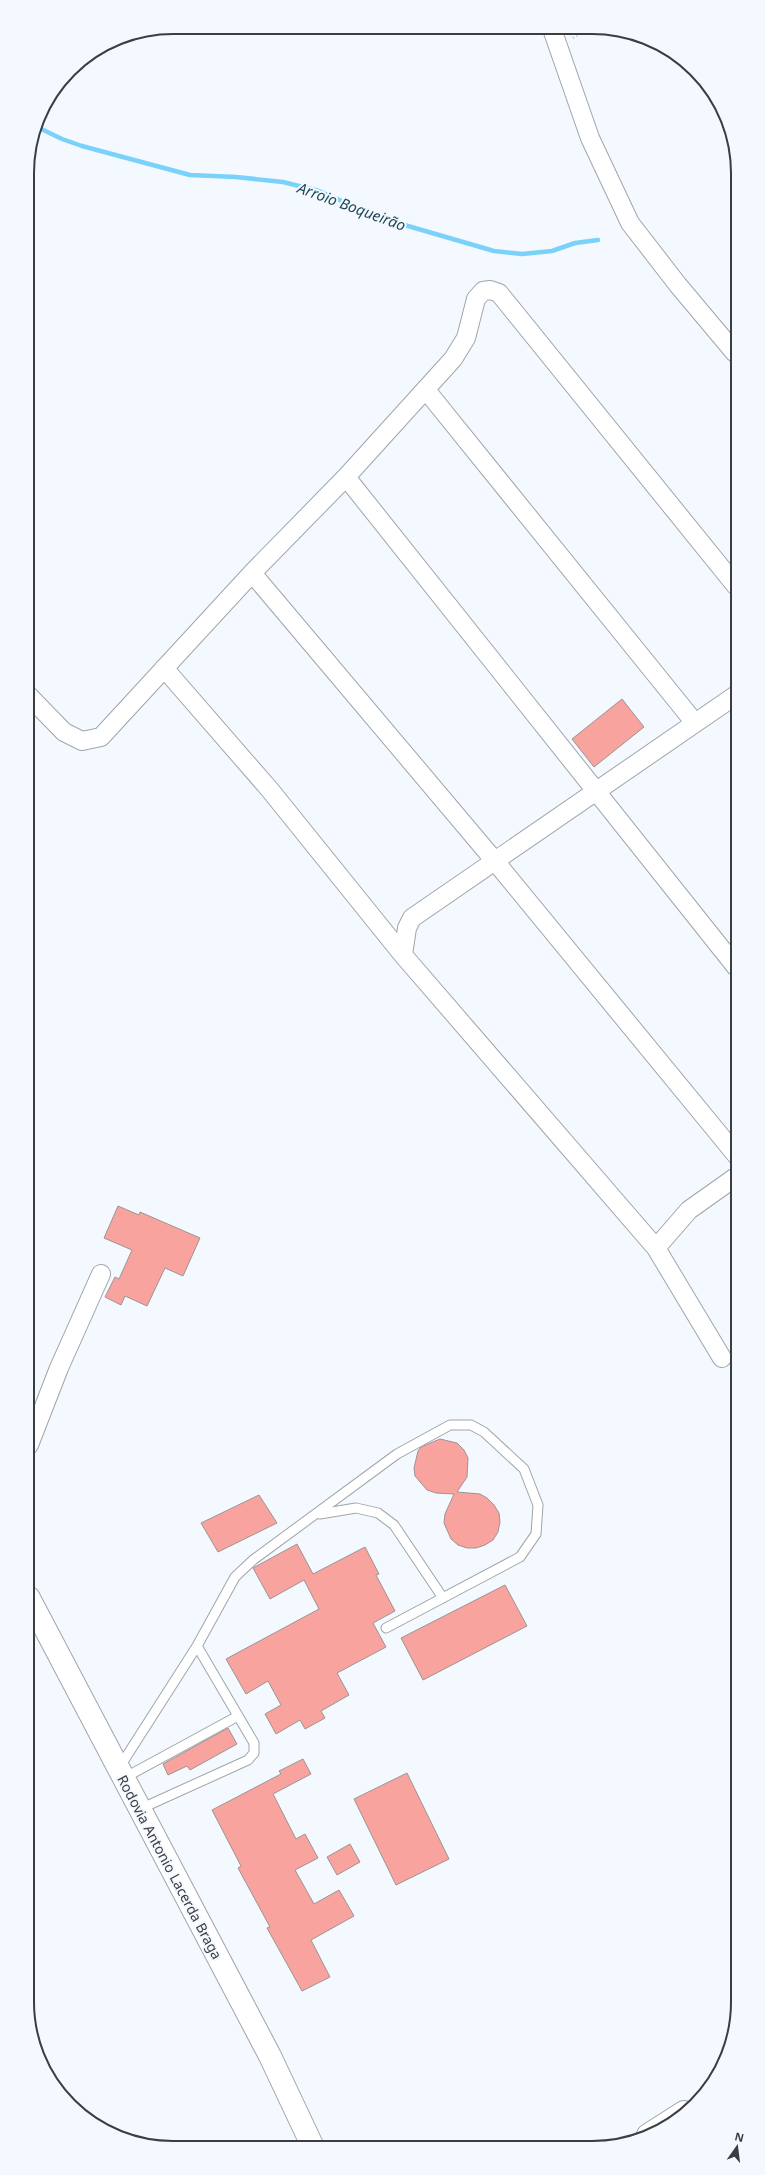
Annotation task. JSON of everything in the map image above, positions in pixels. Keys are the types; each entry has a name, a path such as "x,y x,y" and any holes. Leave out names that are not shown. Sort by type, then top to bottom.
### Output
{"main road":[{"name":"Rodovia Antonio Lacerda Braga","path":"34,1608 313,2141"}],"street":[{"path":"554,34 590,138 630,223 678,285 731,348"},
{"path":"34,701 64,732 82,741 101,737 252,573 346,477 454,359 466,338 476,299 483,290 490,290 499,293 731,580"},
{"path":"426,390 695,723"},
{"path":"346,477 597,790 731,961"},
{"path":"252,573 494,860 731,1150"},
{"path":"164,668 275,796 403,954 656,1248 722,1358"},
{"path":"403,954 407,928 412,918 494,860 731,698"},
{"path":"656,1248 689,1210 731,1180"},
{"path":"34,1432 59,1368 101,1274"}],"lane":[{"path":"121,1773 197,1646 235,1577 253,1560 317,1515 397,1454 450,1425 471,1425 484,1432 524,1469 538,1506 536,1534 520,1557 386,1628"},
{"path":"317,1515 356,1508 378,1513 394,1525 442,1598"},
{"path":"140,1809 248,1760 254,1753 254,1743 197,1646"},
{"path":"121,1773 238,1716"}],"building":[{"path":"622,699 644,727 594,767 572,739"},
{"path":"118,1206 139,1215 140,1212 200,1238 183,1276 165,1268 147,1306 125,1296 121,1305 105,1297 115,1277 119,1279 132,1250 104,1238"},
{"path":"440,1439 457,1443 464,1450 468,1458 467,1477 457,1492 480,1494 494,1505 499,1513 500,1522 498,1532 493,1540 485,1545 476,1548 467,1548 458,1545 451,1539 444,1523 445,1514 454,1494 436,1493 427,1490 415,1476 414,1468 418,1451 421,1447"},
{"path":"259,1495 277,1523 218,1552 201,1523"},
{"path":"297,1544 313,1574 365,1547 379,1574 376,1575 395,1611 373,1623 386,1647 337,1673 349,1695 321,1711 325,1718 305,1729 300,1720 276,1734 265,1714 281,1705 268,1681 246,1694 226,1659 319,1609 304,1580 270,1599 253,1568"},
{"path":"505,1585 527,1626 423,1680 401,1638"},
{"path":"228,1728 237,1744 190,1770 187,1766 168,1775 163,1764"},
{"path":"303,1759 311,1774 273,1794 296,1839 305,1834 318,1858 295,1870 314,1904 339,1890 354,1916 311,1940 330,1977 302,1991 267,1928 270,1927 238,1868 241,1866 212,1810 281,1774 279,1771"},
{"path":"407,1773 449,1859 396,1885 354,1799"},
{"path":"350,1844 360,1862 337,1875 327,1857"}],"waterway":[{"name":"Arroio Boqueirão","path":"41,129 62,139 82,146 190,175 236,177 283,182 319,191 369,213 494,251 522,254 552,251 575,243 598,240"}]}
